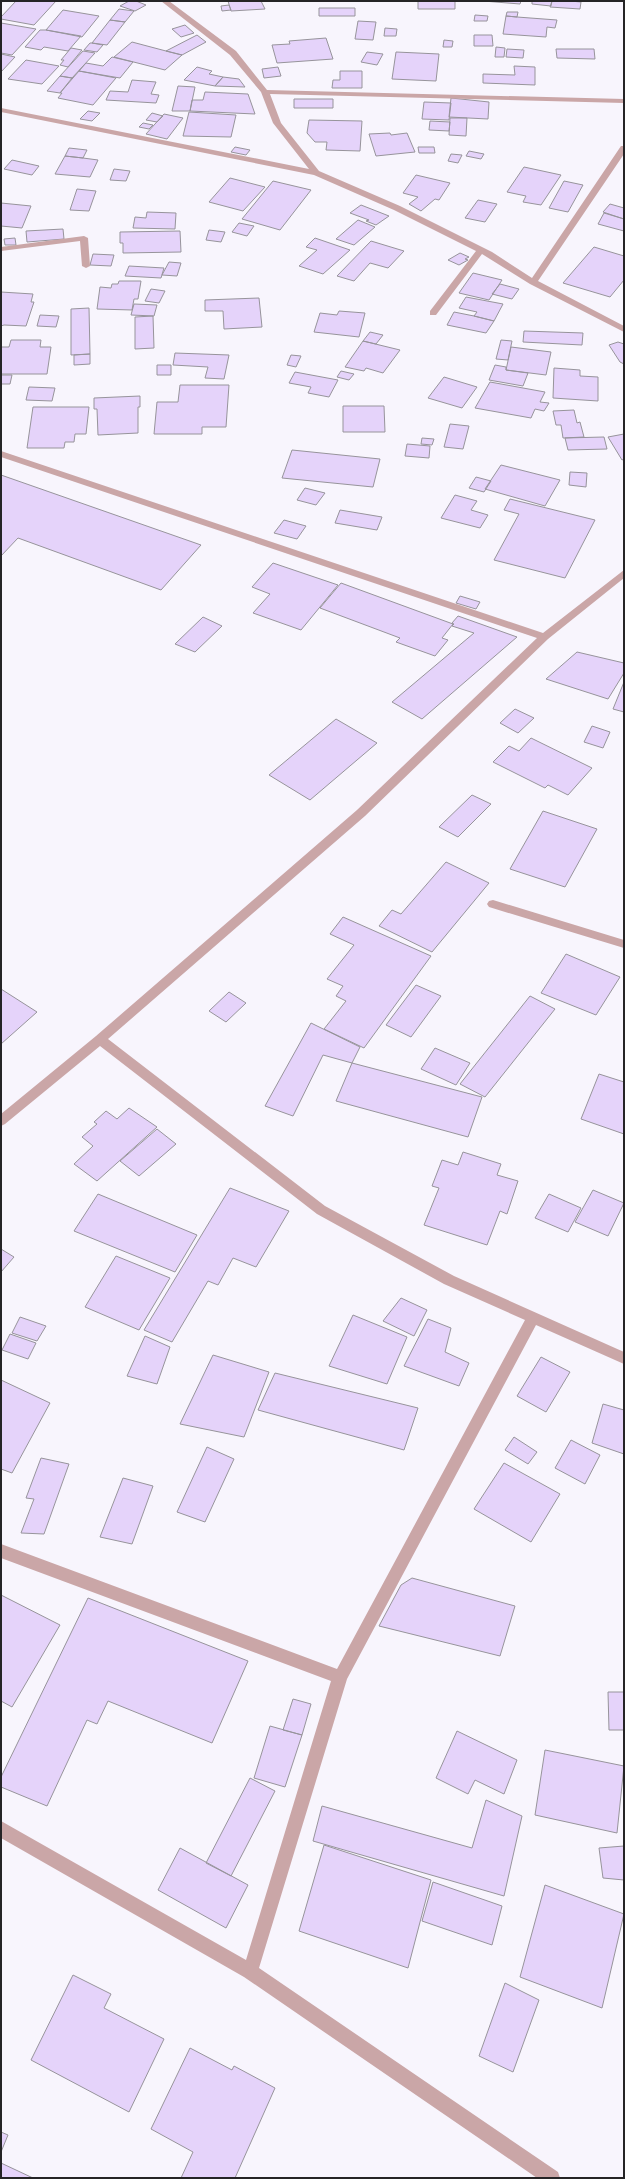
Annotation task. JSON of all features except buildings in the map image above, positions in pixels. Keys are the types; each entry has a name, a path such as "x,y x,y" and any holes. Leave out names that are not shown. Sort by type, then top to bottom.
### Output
{"street":[{"path":"164,1 233,53 265,92 277,123 316,173"},
{"path":"265,92 624,101"},
{"path":"1,110 316,173 397,208 481,250 533,282 624,329"},
{"path":"533,282 624,148"},
{"path":"1,249 84,238 86,266"},
{"path":"433,314 481,250"},
{"path":"1,454 544,638"},
{"path":"1,1120 100,1039 361,813 544,638 624,573"},
{"path":"493,904 624,944"},
{"path":"100,1039 321,1210 449,1280 624,1358"},
{"path":"250,1971 340,1677 533,1318"},
{"path":"1,1551 340,1677"},
{"path":"1,1829 250,1971 552,2178"}]}
